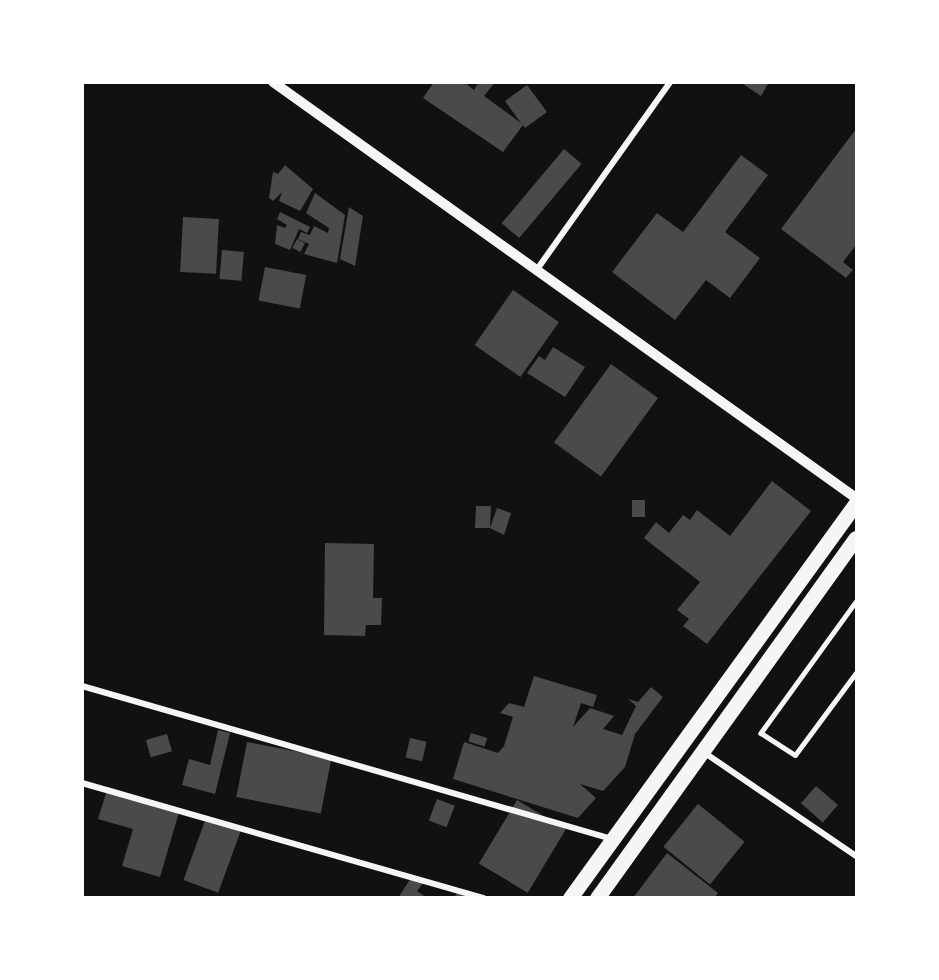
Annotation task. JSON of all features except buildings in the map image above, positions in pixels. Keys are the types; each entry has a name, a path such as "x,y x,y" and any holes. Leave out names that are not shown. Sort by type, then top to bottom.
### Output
{"main road":[{"path":"570,897 856,503"},
{"path":"597,897 856,538"}],"street":[{"path":"273,82 538,268 856,498"},
{"path":"538,268 670,82"},
{"path":"82,686 612,838"},
{"path":"701,751 856,856"},
{"path":"82,783 484,897"}],"lane":[{"path":"856,602 760,734 795,756 856,673"}]}
